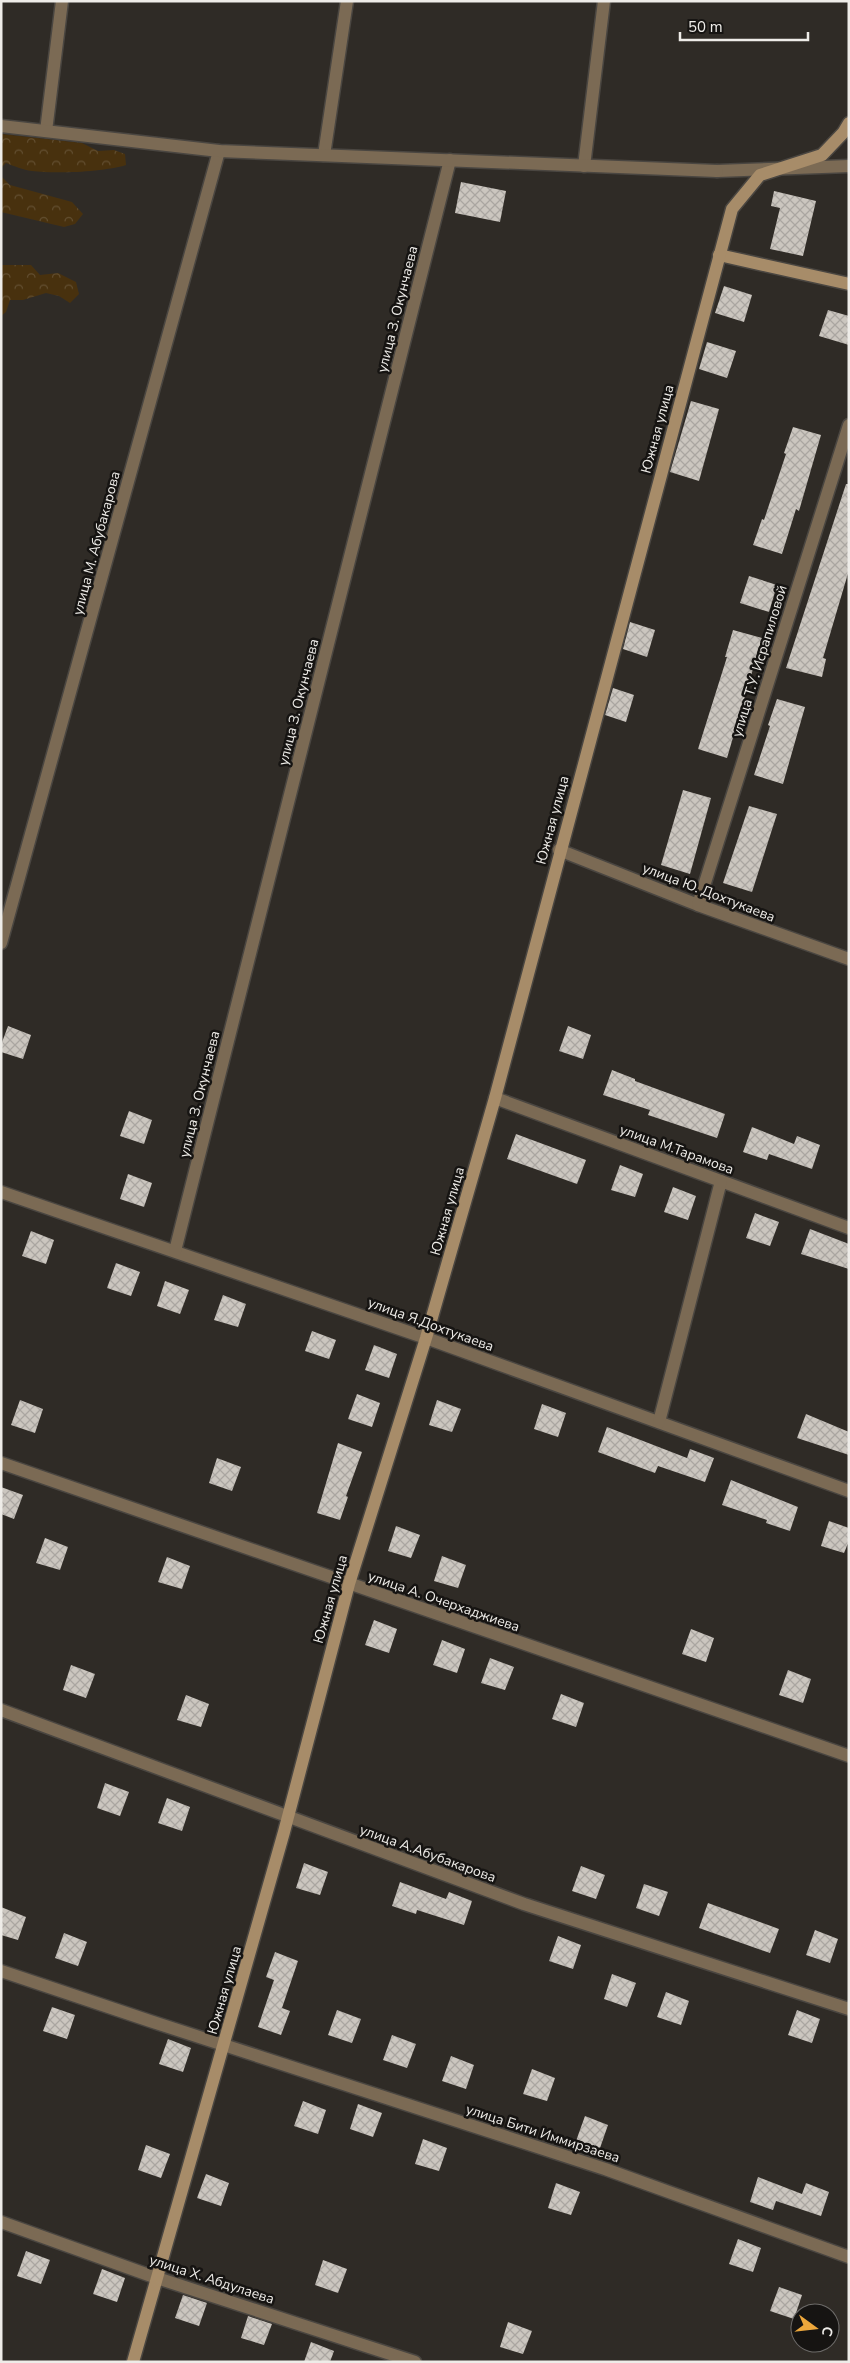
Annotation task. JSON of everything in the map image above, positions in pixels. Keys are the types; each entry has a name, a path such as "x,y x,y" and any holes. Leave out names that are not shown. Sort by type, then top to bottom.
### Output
{"main road":[{"name":"Южная улица","path":"133,2362 288,1818 349,1584 426,1338 495,1098 732,209 760,176 822,155 843,133 849,123"},
{"path":"719,255 849,284"}],"street":[{"path":"46,131 62,1"},
{"path":"324,155 347,1"},
{"path":"584,166 604,1"},
{"path":"1,126 219,150 324,155 717,172 849,166"},
{"name":"улица М. Абубакарова","path":"1,943 219,150"},
{"name":"улица З. Окунчаева","path":"175,1251 450,160"},
{"name":"улица Т.У. Исрапиловой","path":"698,905 849,425"},
{"name":"улица Ю. Дохтукаева","path":"560,850 698,905 849,959"},
{"name":"улица М.Тарамова","path":"495,1098 849,1228"},
{"path":"659,1422 721,1181"},
{"name":"улица Я.Дохтукаева","path":"1,1192 426,1338 849,1491"},
{"name":"улица А. Очерхаджиева","path":"1,1463 849,1756"},
{"name":"улица А.Абубакарова","path":"1,1710 524,1904 849,2009"},
{"name":"улица Бити Иммирзаева","path":"1,1970 605,2169 849,2257"},
{"name":"улица Х. Абдулаева","path":"1,2222 157,2278 415,2362"}],"green space":[{"path":"1,134 82,143 98,151 114,150 125,154 126,165 93,171 66,172 42,172 19,168 6,163 1,168"},
{"path":"1,176 10,185 72,202 83,214 75,224 64,227 1,212"},
{"path":"1,265 31,265 40,275 58,273 76,282 79,294 70,303 59,296 46,293 23,300 10,300 6,312 1,316"}],"building":[{"path":"461,182 506,191 500,222 455,213"},
{"path":"774,191 816,201 803,256 770,249 780,208 771,206"},
{"path":"724,286 752,295 744,322 715,313"},
{"path":"828,310 849,316 849,345 819,336"},
{"path":"707,342 736,351 727,378 699,369"},
{"path":"691,401 719,409 699,481 670,472"},
{"path":"793,427 821,435 799,511 796,509 782,554 753,545 762,519 764,520"},
{"path":"846,484 849,484 849,570 823,658 826,659 822,677 786,668"},
{"path":"749,576 777,585 769,612 740,603"},
{"path":"630,622 655,630 647,657 623,649"},
{"path":"733,630 762,638 727,758 698,749 727,657 725,657"},
{"path":"613,688 634,695 626,722 605,715"},
{"path":"777,699 805,707 783,784 754,775"},
{"path":"683,790 711,798 690,874 661,865"},
{"path":"749,806 777,814 752,892 723,883"},
{"path":"8,1026 31,1035 23,1059 1,1052 1,1045"},
{"path":"568,1026 591,1035 583,1059 559,1051"},
{"path":"612,1070 635,1079 635,1081 725,1114 717,1138 648,1115 650,1110 603,1095"},
{"path":"129,1111 152,1120 144,1144 120,1136"},
{"path":"752,1127 794,1144 797,1136 820,1145 812,1169 769,1154 767,1160 743,1152"},
{"path":"516,1134 586,1160 577,1184 507,1159"},
{"path":"620,1165 643,1174 635,1197 611,1190"},
{"path":"128,1174 152,1183 144,1207 120,1199"},
{"path":"673,1187 696,1196 688,1220 664,1212"},
{"path":"755,1213 779,1222 770,1246 746,1238"},
{"path":"810,1229 849,1244 849,1269 801,1254"},
{"path":"31,1231 54,1240 46,1264 22,1256"},
{"path":"116,1263 140,1272 131,1296 107,1288"},
{"path":"165,1281 189,1290 180,1314 157,1306"},
{"path":"223,1295 246,1304 238,1327 214,1320"},
{"path":"312,1331 336,1340 329,1359 305,1351"},
{"path":"374,1345 397,1354 389,1378 365,1370"},
{"path":"357,1394 380,1403 372,1427 348,1419"},
{"path":"20,1400 43,1409 35,1433 11,1425"},
{"path":"437,1400 461,1409 452,1432 429,1425"},
{"path":"542,1404 566,1413 558,1437 534,1429"},
{"path":"806,1414 849,1432 849,1455 797,1438"},
{"path":"607,1427 687,1458 690,1449 714,1458 705,1482 658,1466 655,1473 598,1452"},
{"path":"338,1443 362,1452 346,1496 348,1497 340,1520 317,1513"},
{"path":"217,1458 241,1467 232,1491 209,1483"},
{"path":"731,1480 798,1507 790,1531 766,1523 767,1520 722,1505"},
{"path":"1,1487 23,1495 14,1519 1,1514"},
{"path":"829,1521 849,1528 849,1541 844,1553 821,1546"},
{"path":"396,1526 420,1535 411,1558 388,1551"},
{"path":"45,1538 68,1547 60,1570 36,1563"},
{"path":"442,1556 466,1565 458,1588 434,1581"},
{"path":"167,1557 190,1566 182,1589 158,1582"},
{"path":"374,1620 397,1629 389,1653 365,1645"},
{"path":"691,1629 714,1638 706,1662 682,1654"},
{"path":"442,1640 465,1649 457,1673 433,1665"},
{"path":"490,1658 514,1667 505,1690 481,1683"},
{"path":"71,1665 95,1674 86,1698 63,1690"},
{"path":"788,1670 811,1679 803,1703 779,1695"},
{"path":"561,1694 584,1703 576,1727 552,1719"},
{"path":"186,1695 209,1704 201,1727 177,1720"},
{"path":"105,1783 129,1792 120,1816 97,1808"},
{"path":"167,1798 190,1807 182,1831 158,1823"},
{"path":"304,1863 328,1872 320,1895 296,1888"},
{"path":"581,1866 605,1875 596,1899 572,1891"},
{"path":"400,1882 446,1899 449,1892 472,1901 464,1925 417,1910 416,1914 392,1906"},
{"path":"644,1884 668,1892 659,1916 636,1908"},
{"path":"708,1903 779,1929 770,1953 699,1928"},
{"path":"1,1907 26,1917 18,1940 1,1935"},
{"path":"815,1930 838,1939 830,1963 806,1955"},
{"path":"64,1933 87,1942 78,1966 55,1958"},
{"path":"558,1936 581,1945 573,1969 549,1961"},
{"path":"275,1952 298,1961 282,2008 290,2011 281,2035 258,2027 274,1980 266,1977"},
{"path":"612,1974 636,1983 627,2007 604,1999"},
{"path":"666,1992 689,2001 681,2025 657,2017"},
{"path":"52,2007 75,2015 67,2039 43,2031"},
{"path":"337,2010 361,2019 352,2043 328,2035"},
{"path":"797,2010 820,2019 812,2043 788,2035"},
{"path":"392,2035 416,2044 407,2068 383,2060"},
{"path":"168,2039 191,2048 183,2072 159,2064"},
{"path":"451,2056 474,2065 466,2089 442,2081"},
{"path":"532,2069 555,2078 547,2101 523,2094"},
{"path":"303,2101 326,2110 318,2134 294,2126"},
{"path":"358,2104 382,2113 373,2137 350,2129"},
{"path":"585,2116 608,2125 600,2148 576,2141"},
{"path":"423,2139 447,2148 439,2171 415,2164"},
{"path":"146,2145 170,2154 161,2178 138,2170"},
{"path":"206,2174 229,2183 221,2206 197,2198"},
{"path":"758,2177 802,2194 806,2183 829,2192 821,2216 776,2201 773,2210 750,2202"},
{"path":"556,2183 580,2192 571,2215 548,2208"},
{"path":"738,2239 761,2248 753,2272 729,2264"},
{"path":"26,2251 50,2260 41,2284 17,2276"},
{"path":"323,2260 347,2269 338,2293 315,2285"},
{"path":"102,2269 125,2278 117,2302 93,2294"},
{"path":"779,2287 802,2295 799,2303 790,2303 790,2318 770,2311"},
{"path":"183,2295 207,2303 199,2326 175,2318"},
{"path":"248,2316 272,2324 264,2345 241,2338"},
{"path":"508,2322 532,2331 523,2354 500,2347"},
{"path":"311,2342 334,2351 330,2362 304,2362"}]}
